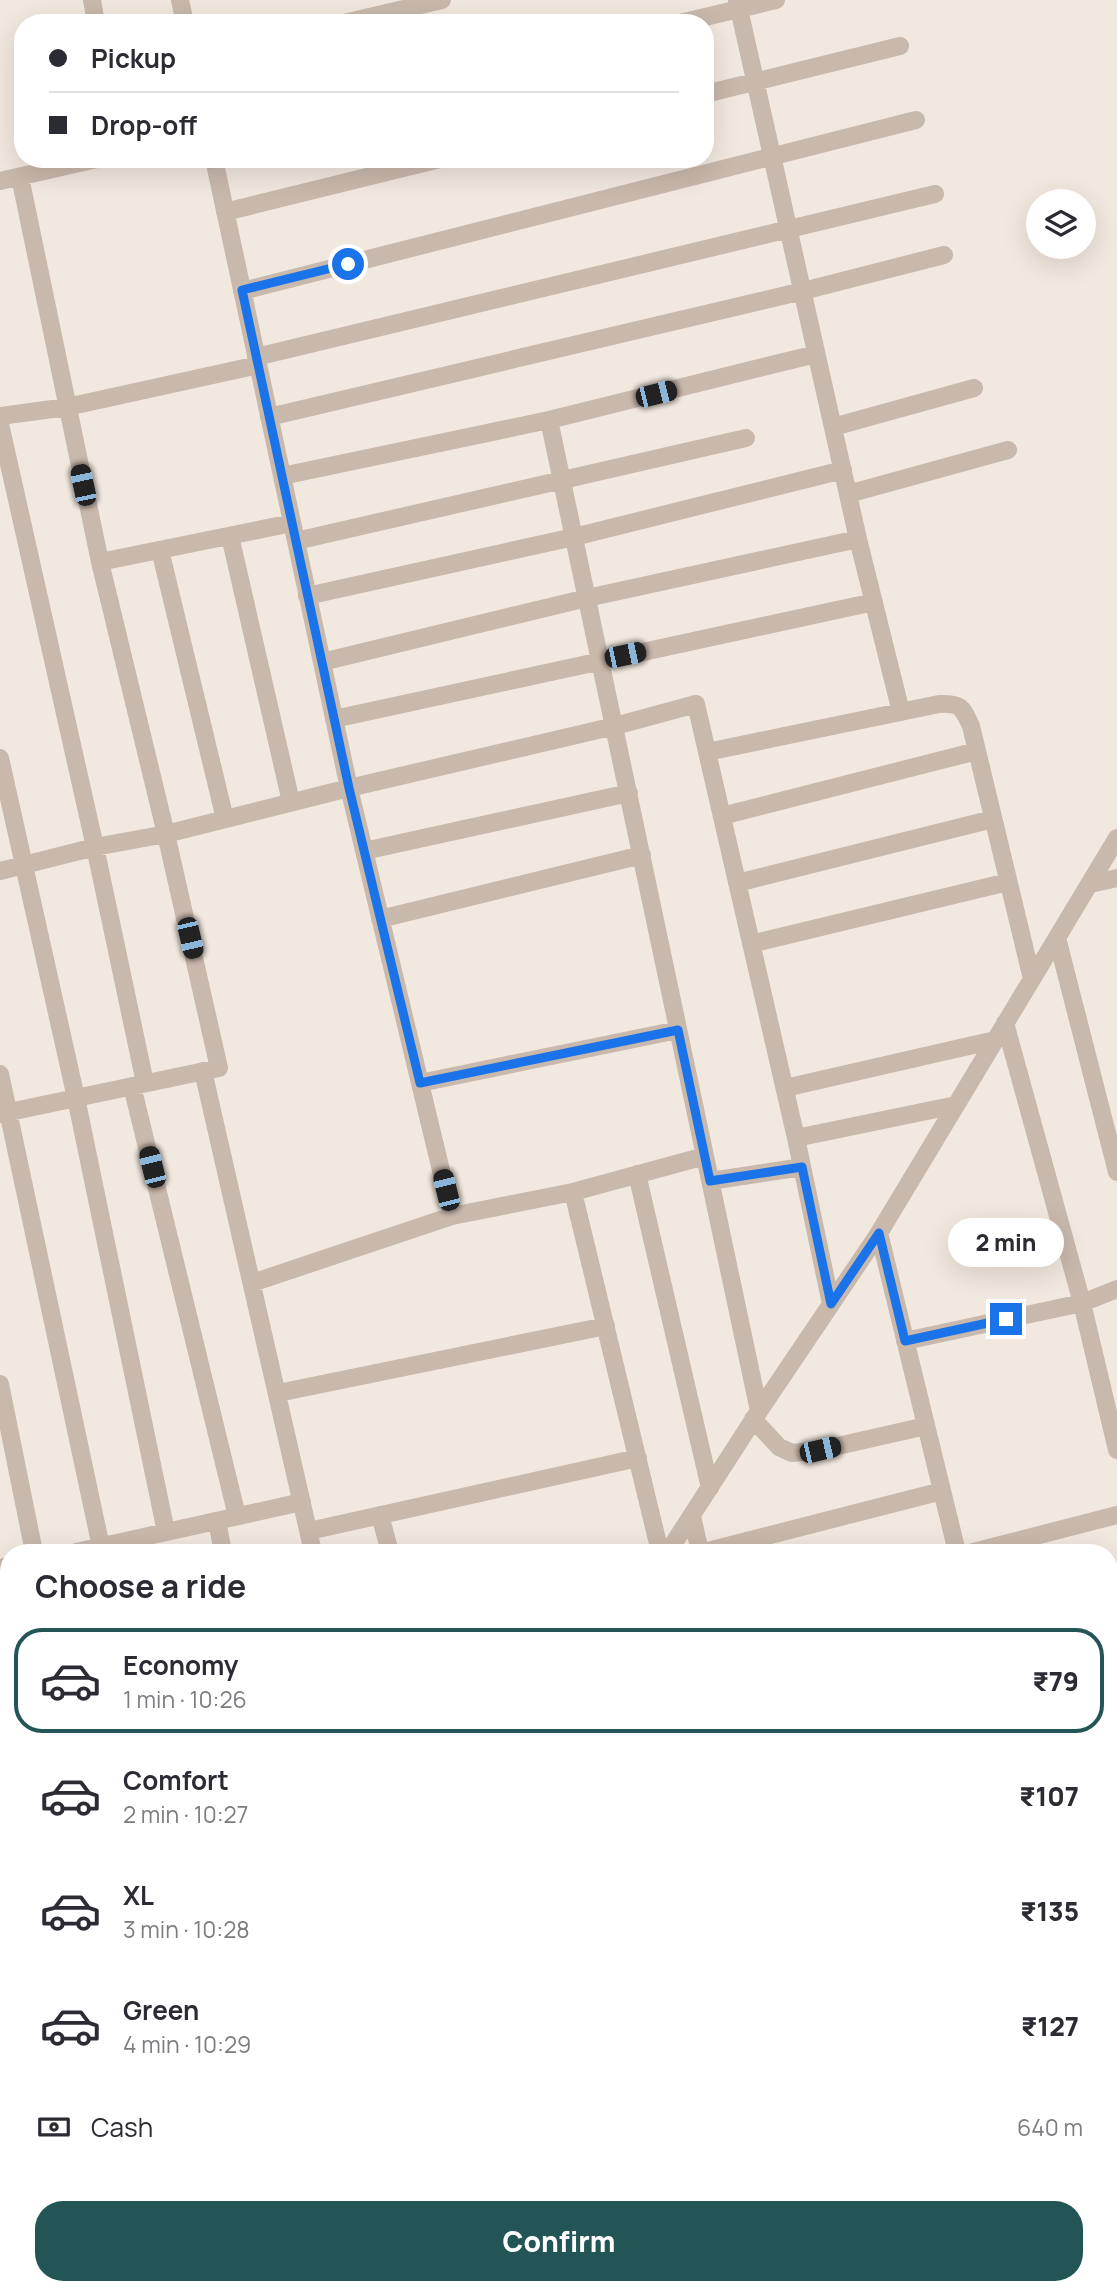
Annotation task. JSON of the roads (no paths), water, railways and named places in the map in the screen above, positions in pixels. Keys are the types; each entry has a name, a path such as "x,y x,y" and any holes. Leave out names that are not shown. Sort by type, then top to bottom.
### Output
{"street":[{"path":"382,14 442,0"},
{"path":"707,14 738,4 776,0"},
{"path":"738,4 858,539 901,712"},
{"path":"714,92 900,46"},
{"path":"242,290 916,120"},
{"path":"0,181 58,168"},
{"path":"216,168 349,788 452,1216"},
{"path":"225,212 403,168"},
{"path":"4,1113 219,1068 100,562 20,177"},
{"path":"0,416 67,407 935,194"},
{"path":"269,417 803,291 944,255"},
{"path":"282,477 549,420 816,354"},
{"path":"833,427 974,388"},
{"path":"549,420 705,1156 756,1415 779,1447 792,1453 820,1450 926,1426"},
{"path":"0,424 95,847 138,1085 237,1516"},
{"path":"100,562 230,536 294,532 561,479 746,438"},
{"path":"848,494 1008,450"},
{"path":"307,596 574,537 843,470"},
{"path":"230,536 292,802"},
{"path":"322,662 587,598 858,539"},
{"path":"160,550 225,819"},
{"path":"334,719 874,602"},
{"path":"707,752 939,704 955,703 962,708 971,726 1032,979"},
{"path":"0,871 95,847 166,834 696,704 785,1088 831,1304"},
{"path":"722,816 977,751"},
{"path":"0,758 76,1098 166,1532"},
{"path":"364,851 629,793"},
{"path":"737,883 993,819"},
{"path":"673,1544 756,1415 879,1233 1117,838"},
{"path":"380,919 642,855"},
{"path":"1090,884 1117,878"},
{"path":"751,944 1008,882"},
{"path":"1057,938 1117,1172"},
{"path":"1005,1023 1082,1303 1117,1450"},
{"path":"420,1083 678,1030"},
{"path":"785,1088 995,1040"},
{"path":"203,1071 311,1544"},
{"path":"0,1074 4,1113 101,1544"},
{"path":"796,1138 956,1105"},
{"path":"252,1283 452,1216 573,1192 705,1156"},
{"path":"710,1181 802,1167"},
{"path":"637,1174 710,1488"},
{"path":"573,1192 658,1544"},
{"path":"879,1233 955,1544"},
{"path":"905,1341 1082,1303 1117,1289"},
{"path":"278,1394 606,1326"},
{"path":"0,1384 32,1544"},
{"path":"309,1531 638,1458"},
{"path":"733,1544 942,1491"},
{"path":"139,1544 166,1532 302,1502"},
{"path":"380,1515 388,1544"},
{"path":"1004,1544 1117,1515"},
{"path":"692,1516 700,1544"},
{"path":"217,1521 221,1544"}]}
